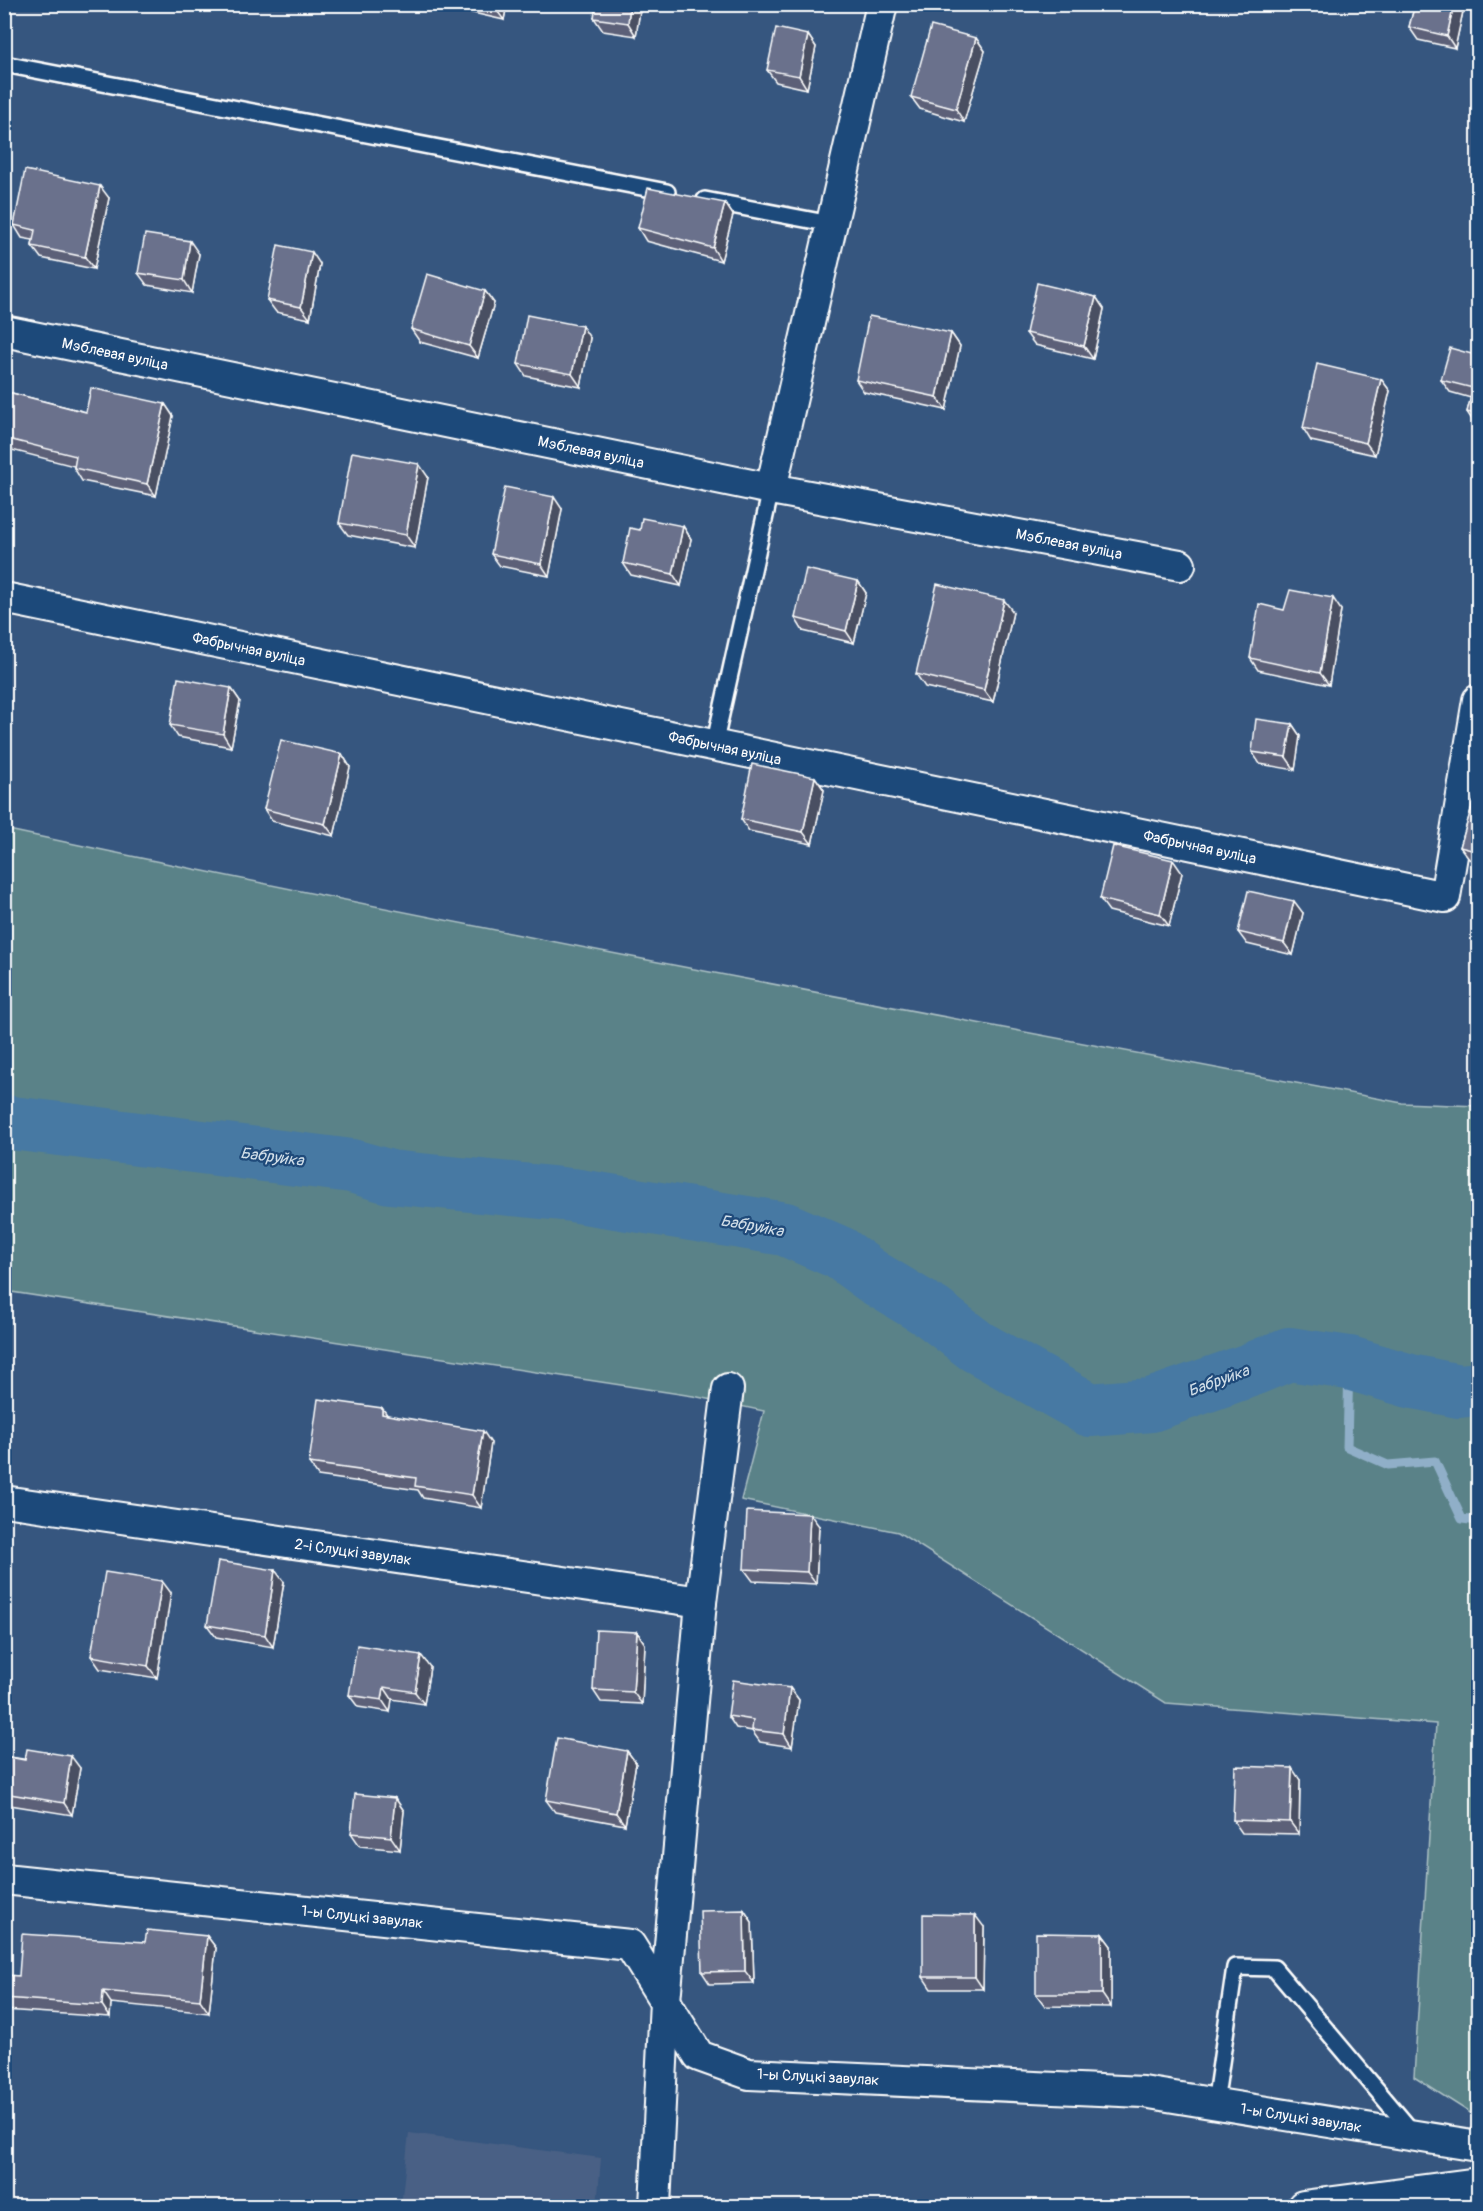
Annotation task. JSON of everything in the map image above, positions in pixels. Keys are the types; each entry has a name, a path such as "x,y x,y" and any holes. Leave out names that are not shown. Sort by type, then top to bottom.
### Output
{"street":[{"path":"771,489 882,4"},
{"name":"Мэблевая вуліца","path":"4,332 771,489 1180,565"},
{"name":"Фабрычная вуліца","path":"4,598 1445,897 1479,700"},
{"path":"655,2206 665,2001 701,1602 728,1389"},
{"name":"2-і Слуцкі завулак","path":"4,1501 701,1602"},
{"name":"1-ы Слуцкі завулак","path":"4,1879 630,1945 699,2056 749,2074 1143,2092 1479,2146"},
{"path":"1303,2206 1479,2183"}],"lane":[{"path":"4,64 831,224"},
{"path":"714,746 771,489"},
{"path":"1215,2104 1235,1967 1274,1968 1416,2136"}],"shaded area":[{"path":"409,2133 601,2158 597,2206 401,2206"}],"green space":[{"path":"4,829 353,902 1402,1103 1478,1106 1478,2115 1472,2114 1414,2077 1436,1724 1166,1703 898,1532 741,1500 764,1411 693,1396 5,1291"}],"building":[{"path":"481,4 496,4 495,8"},
{"path":"596,4 630,4 628,23 594,18"},
{"path":"1415,4 1454,4 1447,36 1409,27"},
{"path":"931,26 976,38 956,109 911,97"},
{"path":"776,28 808,35 799,76 767,70"},
{"path":"25,170 100,186 85,257 32,246 35,230 14,225"},
{"path":"648,188 725,203 713,248 638,228"},
{"path":"145,234 190,241 184,280 138,273"},
{"path":"278,245 312,252 301,307 267,300"},
{"path":"427,274 485,291 469,346 411,329"},
{"path":"1037,283 1096,297 1084,346 1026,333"},
{"path":"527,315 582,326 572,374 518,364"},
{"path":"869,316 951,333 937,397 856,380"},
{"path":"1450,348 1479,356 1479,415 1467,412 1473,388 1441,380"},
{"path":"1317,364 1381,379 1366,443 1303,428"},
{"path":"91,388 165,404 147,484 74,468 76,456 4,438 4,391 86,412"},
{"path":"352,452 419,464 406,535 339,523"},
{"path":"505,487 554,497 541,564 491,554"},
{"path":"642,518 683,526 673,574 623,563 630,528 640,530"},
{"path":"806,569 858,581 846,631 795,618"},
{"path":"937,584 1004,600 984,690 916,674"},
{"path":"1290,590 1333,598 1320,673 1250,658 1259,604 1284,610"},
{"path":"178,678 231,688 223,734 170,725"},
{"path":"1256,719 1292,724 1286,757 1252,752"},
{"path":"281,740 342,754 325,824 264,809"},
{"path":"752,764 815,777 803,832 741,819"},
{"path":"1479,783 1479,852 1460,847"},
{"path":"1113,846 1173,860 1160,914 1100,899"},
{"path":"1248,891 1294,901 1284,943 1238,932"},
{"path":"318,1399 382,1408 382,1414 483,1431 472,1495 415,1486 416,1478 309,1463"},
{"path":"747,1511 810,1514 807,1572 744,1569"},
{"path":"218,1561 275,1570 265,1635 207,1625"},
{"path":"105,1572 162,1581 148,1666 91,1656"},
{"path":"596,1630 637,1632 633,1692 593,1690"},
{"path":"357,1645 421,1655 415,1692 384,1687 382,1700 349,1695"},
{"path":"733,1680 790,1688 784,1734 752,1730 753,1720 728,1716"},
{"path":"557,1738 627,1751 616,1813 546,1800"},
{"path":"27,1749 71,1756 64,1803 4,1793 4,1756 25,1760"},
{"path":"1235,1766 1292,1768 1290,1822 1233,1820"},
{"path":"355,1794 395,1798 391,1837 351,1833"},
{"path":"744,1910 745,1971 702,1972 700,1911"},
{"path":"923,1914 975,1915 975,1977 923,1977"},
{"path":"147,1930 207,1936 200,2000 103,1991 102,2005 4,1998 4,1975 19,1976 22,1934 145,1942"},
{"path":"1036,1933 1102,1934 1102,1994 1036,1994"}],"waterway":[{"name":"Бабруйка","path":"4,1122 352,1166 390,1177 572,1195 785,1229 840,1253 873,1277 933,1313 976,1346 1090,1410 1151,1405 1289,1354 1349,1363 1410,1381 1459,1391 1478,1389"},
{"path":"1349,1363 1347,1447 1388,1465 1435,1461 1462,1519 1478,1521"}]}
